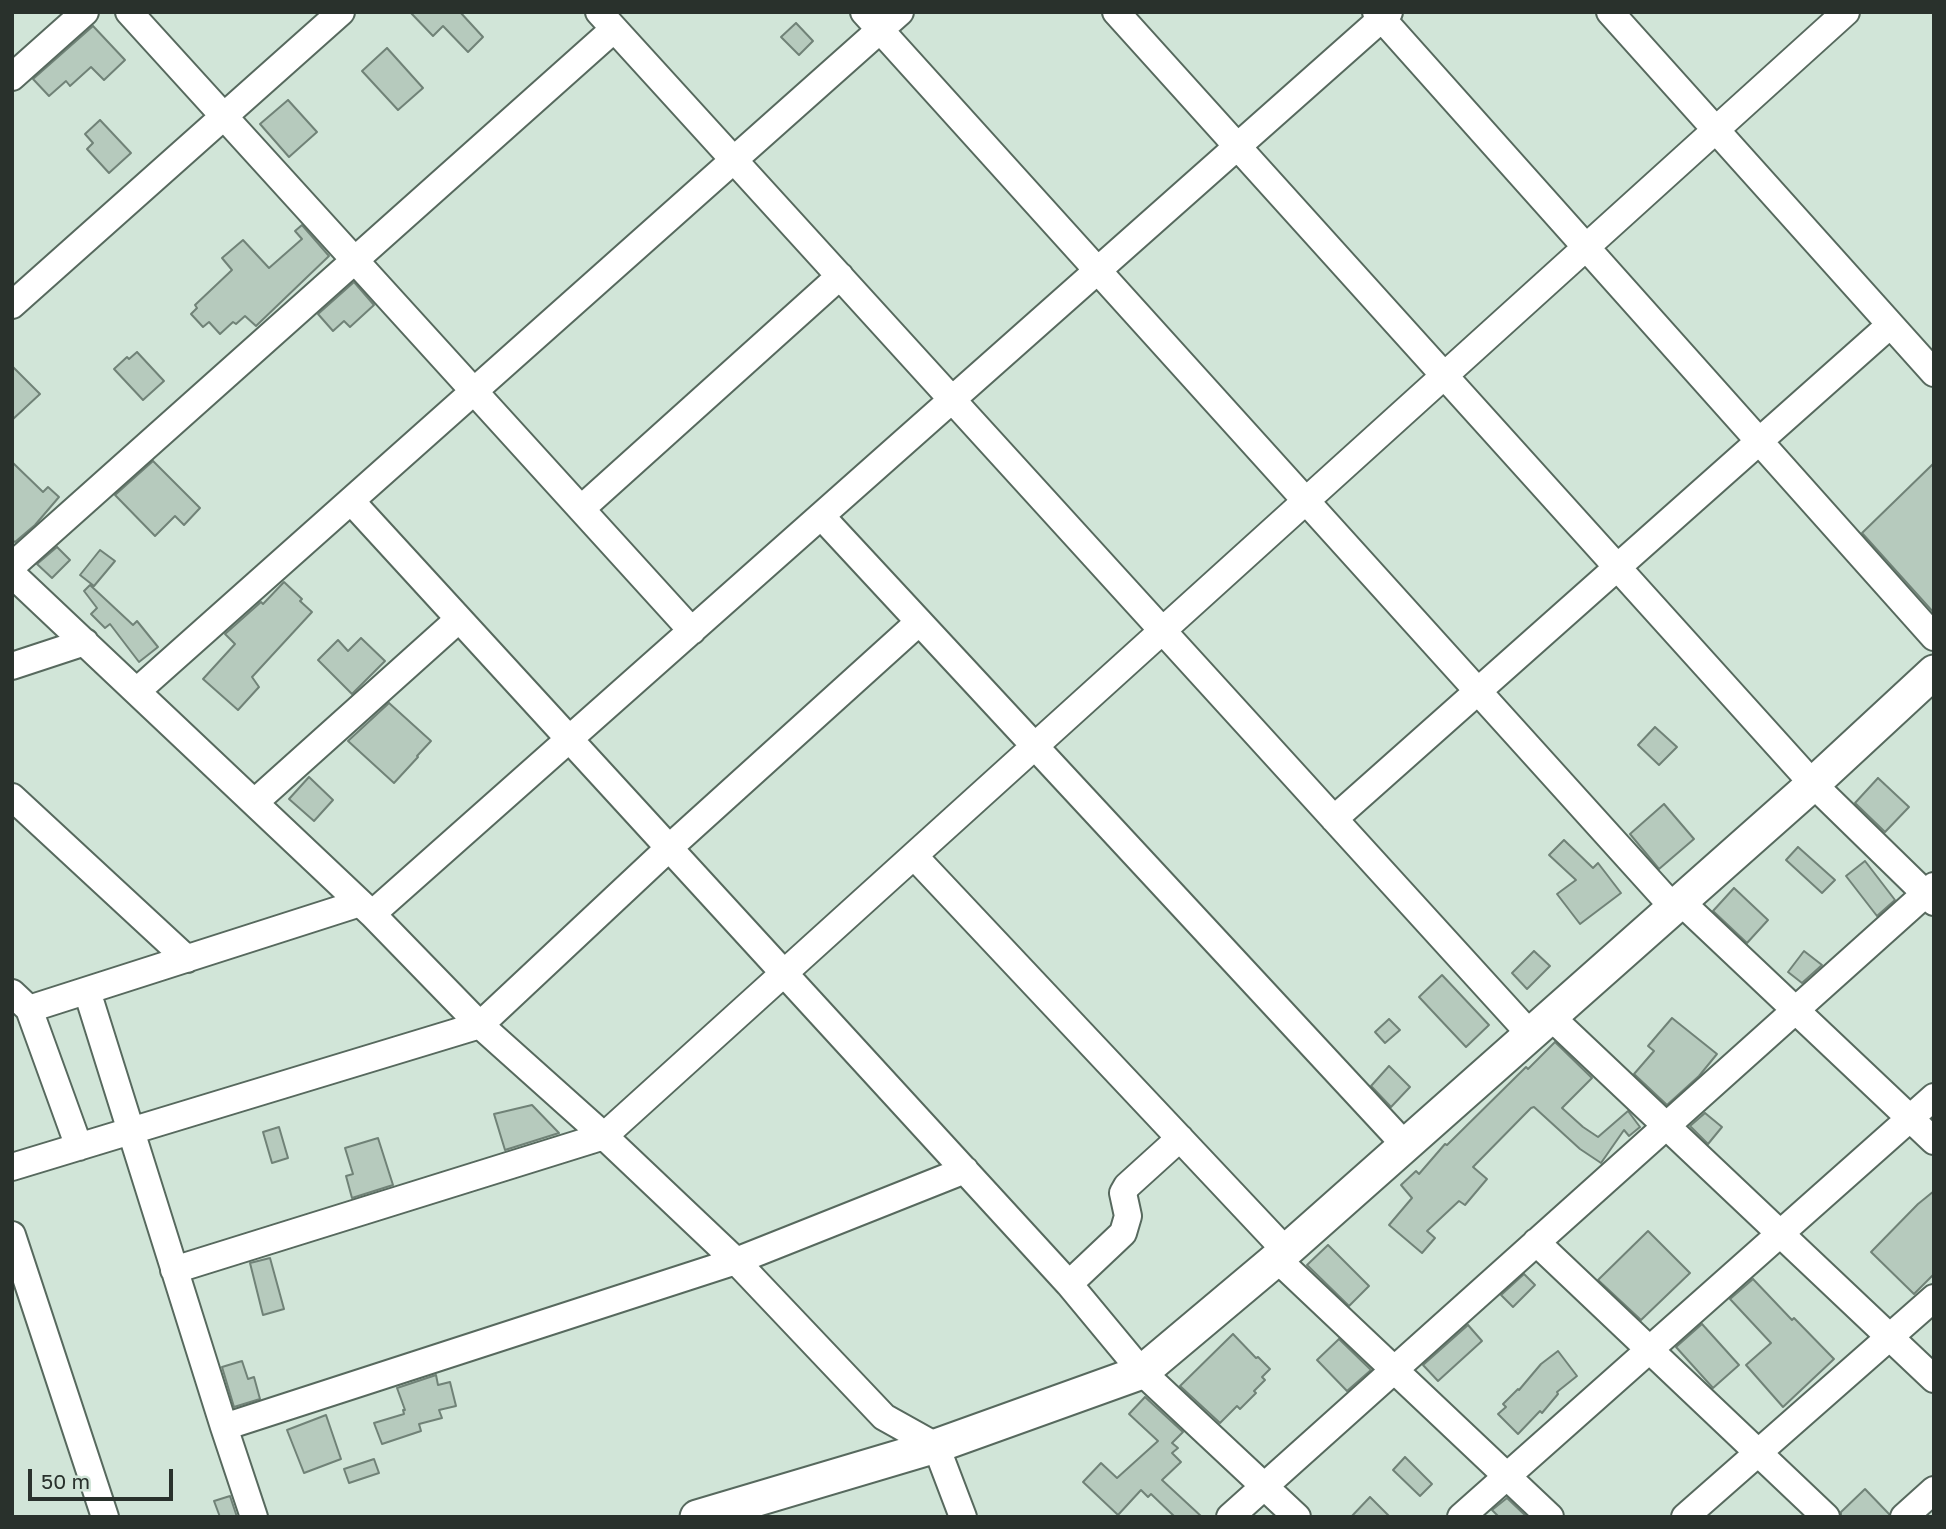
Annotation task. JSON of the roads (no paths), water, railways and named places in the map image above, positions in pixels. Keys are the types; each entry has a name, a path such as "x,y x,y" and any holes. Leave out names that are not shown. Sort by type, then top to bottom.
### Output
{"main road":[{"path":"696,1517 936,1446 1142,1372 1281,1255 1813,784 1934,672"}],"street":[{"path":"12,77 85,12"},
{"path":"129,12 692,631"},
{"path":"12,305 341,12"},
{"path":"137,691 734,160 872,21 900,12"},
{"path":"1116,12 1813,784 1931,894 1795,1011 1230,1517"},
{"path":"1610,12 1934,373"},
{"path":"79,1147 21,1001 87,991 187,959 366,908 570,740 1238,148 1382,14 1586,248 1934,637"},
{"path":"174,1270 604,1136 1716,131 1837,16"},
{"path":"12,566 355,261 606,21 1334,819 1540,1025 1665,1127 1934,1379"},
{"path":"872,21 1477,691 1676,904 1934,1141"},
{"path":"581,509 840,276"},
{"path":"1334,819 1890,325"},
{"path":"351,502 1069,1284 1142,1372 1297,1517"},
{"path":"821,517 1405,1145"},
{"path":"12,574 366,908 480,1025 604,1136 736,1261 884,1417 936,1446 963,1517"},
{"path":"255,802 459,619"},
{"path":"12,1167 480,1025 669,848 919,622"},
{"path":"12,666 85,642"},
{"path":"12,797 187,959"},
{"path":"915,857 1180,1139 1281,1255 1394,1370 1550,1517"},
{"path":"87,991 223,1427 254,1517"},
{"path":"1461,1517 1934,1097"},
{"path":"1069,1284 1124,1233 1128,1216 1123,1193 1127,1186 1180,1139"},
{"path":"223,1427 736,1261 965,1170"},
{"path":"12,1235 23,1310 105,1517"},
{"path":"1536,1242 1825,1517"},
{"path":"1685,1517 1934,1298"},
{"path":"1904,1517 1934,1490"}]}
